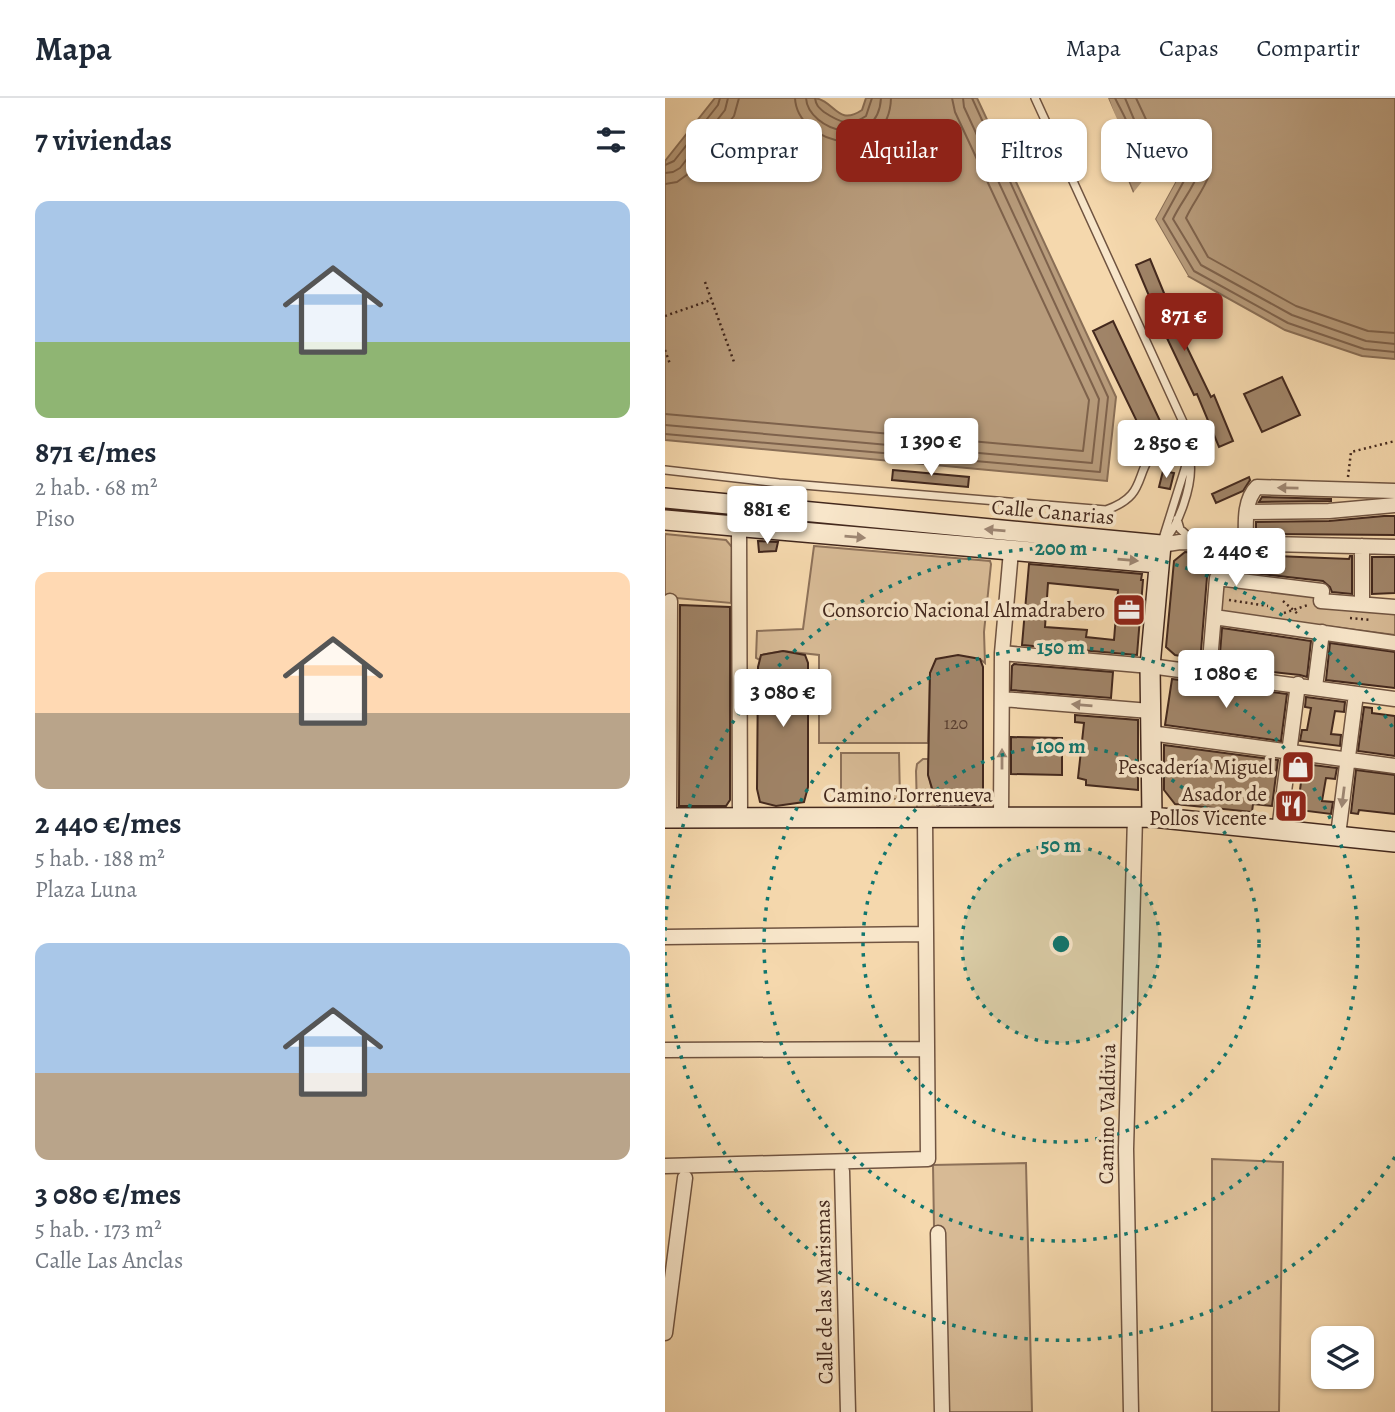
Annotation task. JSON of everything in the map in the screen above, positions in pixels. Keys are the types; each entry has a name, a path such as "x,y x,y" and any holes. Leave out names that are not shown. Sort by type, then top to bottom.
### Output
{"main road":[{"name":"Calle Canarias","path":"665,498 1159,554"},
{"name":"Calle Canarias","path":"665,520 1011,551 1159,554"},
{"path":"1143,817 1150,733 1150,666 1159,554"},
{"name":"Camino Torrenueva","path":"667,818 1143,817 1395,842"}],"street":[{"path":"1246,544 1250,496 1257,487 1395,491"},
{"path":"1247,512 1329,511 1395,505"},
{"path":"739,526 740,817"},
{"name":"Calle Canarias","path":"1159,554 1198,543 1395,547"},
{"path":"1362,546 1368,604"},
{"path":"1001,818 1002,653 1011,551"},
{"path":"1209,673 1217,578 1270,587 1322,591 1321,601 1395,607"},
{"path":"667,818 670,601"},
{"path":"1214,617 1395,643"},
{"path":"1315,687 1320,632"},
{"path":"1002,653 1150,666 1395,699"},
{"path":"1279,830 1298,684"},
{"path":"1338,835 1356,694"},
{"path":"1002,699 1150,711"},
{"path":"1150,733 1395,766"},
{"name":"Camino Valdivia","path":"1131,1412 1126,1149 1143,817"},
{"path":"665,1166 927,1159 925,819"},
{"path":"665,937 925,934"},
{"path":"665,1050 926,1049"},
{"name":"Calle de las Marismas","path":"842,1171 848,1412"},
{"path":"665,1333 685,1178"},
{"path":"938,1233 942,1412"}],"lane":[{"path":"1035,98 1192,446 1159,554"},
{"path":"665,470 779,483 1105,510 1131,497 1159,448 1189,435"},
{"path":"1159,554 1177,519 1189,482 1189,458"},
{"path":"1177,519 1183,532 1198,543"}],"path":[{"path":"705,282 734,362"},
{"path":"665,316 711,300"},
{"path":"665,350 670,364"},
{"path":"1347,489 1352,452 1395,441"},
{"path":"1240,621 1245,582"},
{"path":"1216,598 1268,606 1270,587"},
{"path":"1270,587 1320,632"},
{"path":"1264,624 1266,619 1321,601"},
{"path":"1368,604 1368,639"}],"shaded area":[{"path":"665,534 726,540 732,547 731,603 665,597"},
{"path":"814,546 990,561 984,632 985,663 980,659 930,673 928,743 819,743 819,655 783,651 761,655 760,660 756,658 757,631 803,629"},
{"path":"1221,580 1395,611 1395,635 1217,612"},
{"path":"841,753 899,753 900,799 841,798"},
{"path":"928,759 931,785 940,810 917,809 916,771 917,764"},
{"path":"1212,1159 1283,1162 1279,1412 1212,1412"},
{"path":"1026,1163 1032,1412 937,1412 933,1165"}],"water":[{"path":"715,98 814,98 847,116 862,110 866,98 977,98 987,119 976,119 976,182 1016,182 1116,397 1107,481 665,440 665,161 686,135 686,182 822,182 822,119 698,119"},
{"path":"1108,98 1395,98 1395,359 1362,356 1285,330 1188,276 1155,219 1175,182 1212,182 1212,119 1116,119"},
{"path":"1129,182 1143,182 1134,194"}],"pier":[{"path":"1104,98 1108,98 1117,119 1113,119"},
{"path":"1125,182 1129,182 1133,193 1142,182 1147,182 1136,196 1131,196"},
{"path":"1171,182 1175,182 1155,219 1188,276 1185,278 1151,219"}],"building":[{"path":"1150,259 1182,337 1211,397 1214,395 1233,441 1219,447 1197,394 1194,395 1166,336 1136,265"},
{"path":"1113,321 1161,423 1142,432 1093,331"},
{"path":"1282,377 1300,415 1262,432 1244,394"},
{"path":"893,470 969,477 968,487 892,480"},
{"path":"1163,471 1174,473 1170,489 1159,487"},
{"path":"1249,477 1250,480 1243,491 1216,503 1212,494"},
{"path":"1262,497 1331,499 1331,501 1259,502"},
{"path":"1395,516 1395,535 1256,534 1256,522 1329,521"},
{"path":"758,541 778,542 776,551 759,552"},
{"path":"1185,552 1349,559 1352,556 1352,594 1332,592 1323,581 1253,573 1253,570 1211,568 1207,577 1198,663 1198,659 1175,655 1166,647 1174,561"},
{"path":"1372,557 1395,557 1395,593 1372,594"},
{"path":"1029,564 1142,574 1137,655 1022,645","holes":["1048,583 1118,590 1114,640 1086,637 1087,630 1045,627"]},
{"path":"680,605 730,607 730,800 726,806 679,806"},
{"path":"1222,628 1311,641 1307,677 1219,666"},
{"path":"1330,643 1395,652 1395,688 1326,680"},
{"path":"783,651 805,655 808,663 808,787 804,802 776,806 760,802 757,789 758,667 761,655"},
{"path":"958,655 980,659 983,667 983,792 980,805 937,805 928,775 930,673 936,659"},
{"path":"1014,664 1113,672 1111,698 1011,690"},
{"path":"1172,679 1287,694 1281,741 1165,725"},
{"path":"1306,697 1345,702 1344,712 1335,711 1331,734 1341,735 1340,746 1300,741 1302,730 1307,730 1311,708 1305,707"},
{"path":"1364,707 1372,708 1372,713 1395,716 1395,756 1358,751"},
{"path":"1075,715 1138,720 1138,790 1086,785 1086,780 1078,778 1084,723 1075,722"},
{"path":"1011,737 1062,738 1062,775 1011,774"},
{"path":"1164,745 1278,760 1272,806 1253,804 1252,812 1175,804 1164,790"},
{"path":"1297,763 1337,768 1335,779 1326,778 1322,801 1333,802 1331,814 1291,809 1293,797 1299,798 1302,774 1296,773"},
{"path":"1356,770 1395,775 1395,814 1359,810 1358,814 1351,813"}],"place":[{"name":"Consorcio Nacional Almadrabero","path":"1129,610"},
{"name":"Pescadería Miguel","path":"1298,767"},
{"name":"Asador de Pollos Vicente","path":"1291,806"}]}
